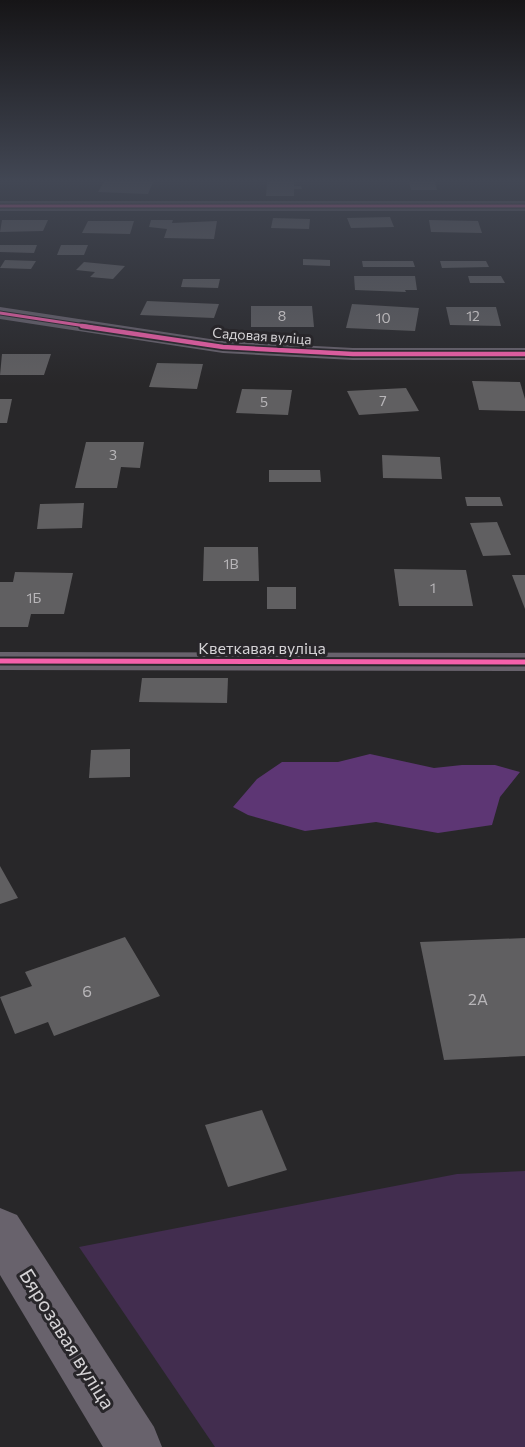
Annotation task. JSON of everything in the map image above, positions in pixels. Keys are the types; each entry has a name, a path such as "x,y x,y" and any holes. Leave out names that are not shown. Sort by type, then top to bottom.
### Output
{"street":[{"name":"Садовая вуліца","path":"0,313 222,347 353,354 525,354"},
{"name":"Кветкавая вуліца","path":"0,661 525,662"},
{"name":"Бярозавая вуліца","path":"0,1230 134,1447"}],"shaded area":[{"path":"370,754 434,768 495,765 520,772 500,797 492,825 438,833 376,822 305,831 248,815 233,807 257,779 282,762 338,762"},
{"path":"525,1171 525,1447 215,1447 79,1247 457,1174"}],"building":[{"path":"0,250 35,250 34,253 0,252"},
{"path":"59,250 86,250 84,255 57,255"},
{"path":"303,259 330,260 330,266 303,265"},
{"path":"5,260 36,261 31,269 0,268"},
{"path":"362,261 413,261 415,267 363,267"},
{"path":"440,261 486,261 489,267 442,268"},
{"path":"84,262 125,266 113,279 90,277 95,272 76,270"},
{"path":"354,276 415,276 417,290 405,290 406,292 355,290"},
{"path":"468,276 501,276 505,283 470,283"},
{"path":"183,279 220,279 218,288 181,287"},
{"path":"147,301 219,304 214,318 140,315"},
{"path":"352,304 419,308 415,331 346,328"},
{"path":"251,306 312,306 314,327 251,327"},
{"path":"446,307 496,307 501,326 450,325"},
{"path":"2,354 51,354 44,375 0,375"},
{"path":"157,363 203,364 197,389 149,387"},
{"path":"472,381 520,382 525,399 525,411 479,410"},
{"path":"406,388 419,411 359,415 347,391"},
{"path":"242,389 292,390 288,415 236,413"},
{"path":"0,399 12,399 7,423 0,423"},
{"path":"86,442 144,442 140,468 121,467 117,488 75,488"},
{"path":"382,455 440,457 442,479 383,478"},
{"path":"269,470 320,470 321,482 269,482"},
{"path":"465,497 500,497 503,506 467,506"},
{"path":"84,503 82,528 37,529 40,504"},
{"path":"497,522 511,555 483,556 470,523"},
{"path":"204,547 258,547 259,581 203,581"},
{"path":"394,569 466,570 473,606 399,606"},
{"path":"15,572 73,573 64,614 31,614 28,627 0,627 0,582 13,582"},
{"path":"512,575 525,575 525,609"},
{"path":"267,587 296,587 296,609 267,609"},
{"path":"142,678 228,678 227,703 139,702"},
{"path":"130,749 130,777 89,778 91,750"},
{"path":"0,866 18,898 0,904"},
{"path":"125,937 160,996 54,1036 48,1022 15,1034 0,997 32,986 25,972"},
{"path":"525,938 525,1056 444,1060 420,942"},
{"path":"262,1110 287,1170 228,1187 205,1125"}],"cycle path":[{"path":"0,313 223,347 353,354 525,354"},
{"path":"0,661 525,662"}]}
